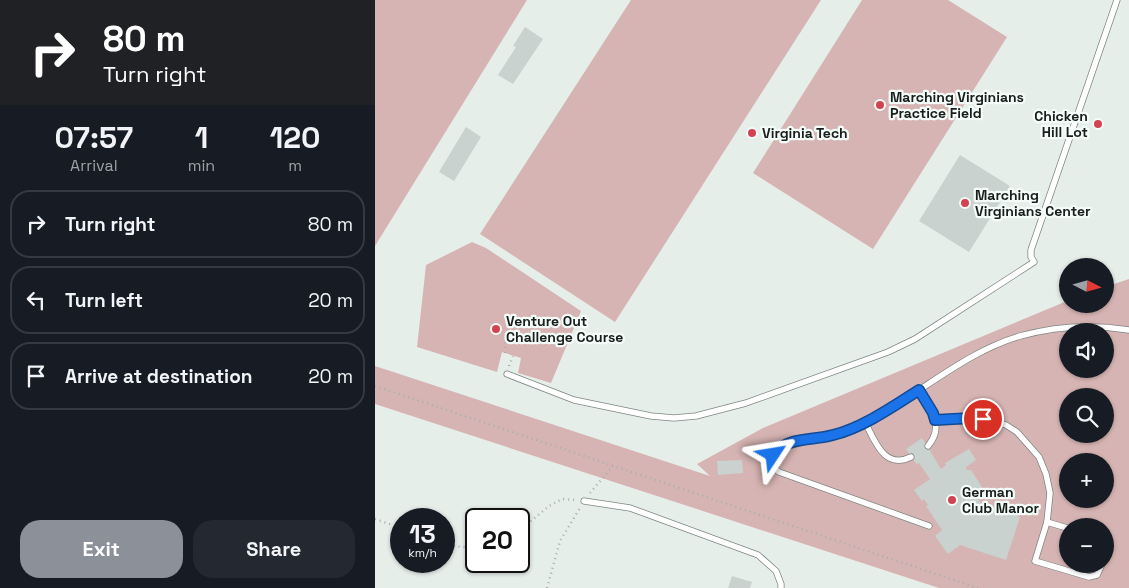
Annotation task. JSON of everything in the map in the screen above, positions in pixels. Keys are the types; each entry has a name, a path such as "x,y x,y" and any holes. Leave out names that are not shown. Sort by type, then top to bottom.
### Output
{"lane":[{"path":"507,374 574,400 651,416 689,417 746,403 888,352 915,339 1034,262 1031,257 1031,250 1117,0"},
{"path":"929,526 779,472 771,463 773,455 778,448 786,444 833,435 865,422 994,345 1020,336 1067,327 1089,326 1129,330"},
{"path":"919,390 933,413 935,420 935,435 928,446"},
{"path":"935,420 972,418 1007,425 1017,432 1039,457 1046,474 1050,493 1047,522 1035,561 1059,568"},
{"path":"865,422 876,444 887,458 903,461 911,457"},
{"path":"584,501 630,508 758,555 776,572 781,588"},
{"path":"1047,522 1059,526"},
{"path":"1076,573 1089,577 1098,573"}],"path":[{"path":"505,354 506,328"},
{"path":"375,386 978,588"},
{"path":"547,588 560,541 584,501 613,466"},
{"path":"530,522 549,506 563,499 584,501"},
{"path":"375,520 390,525"}],"shaded area":[{"path":"375,0 527,0 375,246"},
{"path":"631,0 821,0 615,322 480,234"},
{"name":"Marching Virginians Practice Field","path":"862,0 948,0 1007,37 873,249 753,173"},
{"name":"Venture Out Challenge Course","path":"472,242 486,248 581,311 551,383 518,373 521,358 502,352 497,372 417,347 426,265"},
{"path":"1129,279 1129,588 939,588 375,404 375,366 710,476 697,464 763,428 1059,304 1059,313 1114,313 1114,284"}],"building":[{"path":"525,27 543,39 513,84 498,75 516,47 513,46"},
{"path":"466,127 481,137 454,181 439,172"},
{"name":"Marching Virginians Center","path":"960,155 1010,186 969,252 919,221"},
{"name":"German Club Manor","path":"922,438 941,469 946,465 945,463 969,449 976,460 966,467 967,470 971,470 982,487 973,492 981,503 1020,517 1006,560 960,545 948,554 935,536 942,530 926,506 928,505 924,499 922,501 914,490 930,479 906,449"},
{"path":"742,460 743,473 718,475 717,461"},
{"path":"732,576 752,582 750,588 728,588"}],"place":[{"name":"Marching Virginians Practice Field","path":"880,105"},
{"name":"Chicken Hill Lot","path":"1098,124"},
{"name":"Virginia Tech","path":"752,133"},
{"name":"Marching Virginians Center","path":"965,203"},
{"name":"Venture Out Challenge Course","path":"496,329"},
{"name":"German Club Manor","path":"952,500"}],"route":[{"path":"773,455 778,448 786,444 833,435 865,422 919,390 933,413 935,420 983,419"}]}
